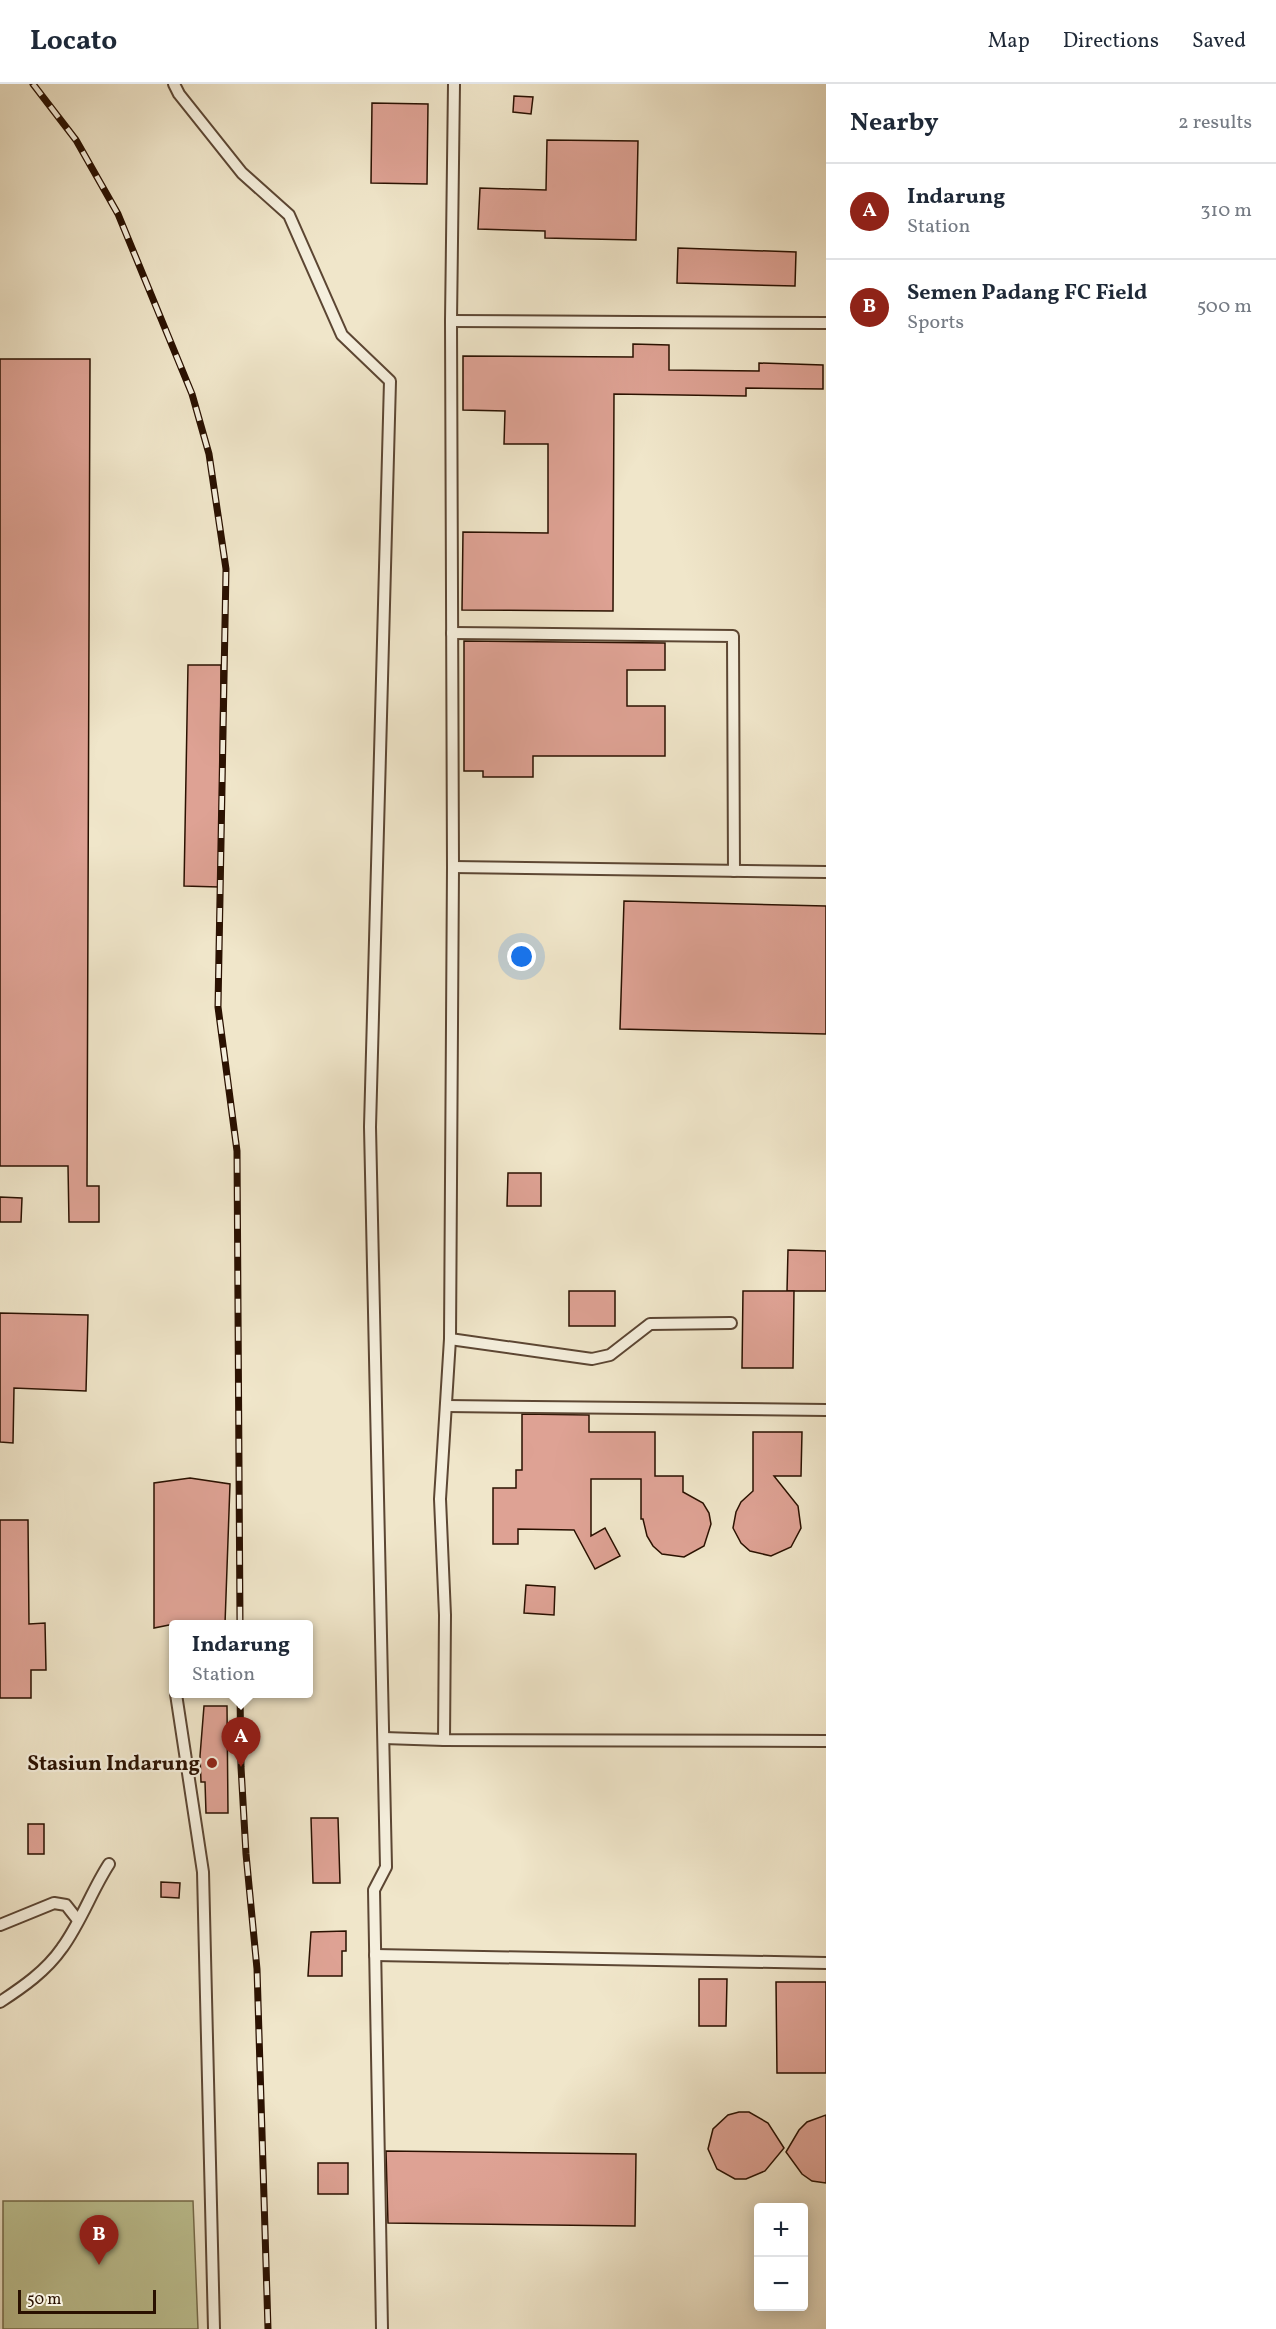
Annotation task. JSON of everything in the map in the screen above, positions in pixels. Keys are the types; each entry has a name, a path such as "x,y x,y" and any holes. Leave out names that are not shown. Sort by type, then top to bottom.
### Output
{"lane":[{"path":"174,84 179,94 242,173 289,215 342,335 390,381 370,1127 386,1867 374,1890 382,2329"},
{"path":"444,1740 445,1615 440,1499 450,1339 453,867 451,321 454,84"},
{"path":"451,321 826,323"},
{"path":"452,633 733,636 734,871"},
{"path":"453,867 826,872"},
{"path":"450,1339 592,1359 610,1355 651,1324 731,1323"},
{"path":"447,1406 826,1410"},
{"path":"177,1698 203,1872 214,2329"},
{"path":"384,1738 826,1741"},
{"path":"0,2002 37,1977 62,1948 109,1864"},
{"path":"0,1925 54,1903 66,1905 77,1919"},
{"path":"375,1955 826,1964"}],"green space":[{"path":"3,2201 193,2201 198,2329 3,2329"}],"building":[{"path":"514,96 533,97 531,114 513,112"},
{"path":"372,103 428,104 427,184 371,183"},
{"path":"547,140 638,141 636,240 545,238 545,231 478,229 480,188 546,190"},
{"path":"678,248 796,252 795,286 677,283"},
{"path":"633,344 669,345 669,370 759,371 759,363 823,365 823,389 746,388 746,396 614,394 613,611 462,610 463,532 548,533 548,444 504,444 505,411 463,410 463,356 633,357"},
{"path":"0,359 90,359 87,1186 99,1186 99,1222 69,1222 68,1166 0,1166"},
{"path":"464,641 665,643 665,670 627,670 627,706 665,706 665,756 533,756 533,777 483,777 483,771 464,771"},
{"path":"188,665 221,665 219,887 184,886"},
{"path":"624,901 826,906 826,1034 620,1029"},
{"path":"508,1173 541,1173 541,1206 507,1206"},
{"path":"0,1197 22,1198 21,1222 0,1222"},
{"path":"788,1250 826,1251 826,1291 787,1291"},
{"path":"569,1291 615,1291 615,1326 569,1326"},
{"path":"743,1291 794,1291 793,1368 742,1368"},
{"path":"0,1313 88,1315 86,1391 14,1388 13,1443 0,1442"},
{"path":"522,1414 589,1415 589,1432 655,1432 655,1476 683,1476 683,1492 703,1503 709,1513 711,1524 704,1546 684,1557 662,1554 653,1546 647,1536 643,1519 641,1519 641,1479 591,1479 591,1536 605,1528 620,1556 595,1569 574,1530 518,1529 518,1544 493,1544 493,1488 516,1488 516,1470 522,1470"},
{"path":"753,1432 802,1432 801,1476 774,1476 798,1506 801,1528 791,1547 771,1556 750,1551 741,1543 733,1528 736,1512 741,1502 753,1491"},
{"path":"190,1478 230,1484 225,1620 169,1620 169,1625 154,1628 154,1483"},
{"path":"0,1520 28,1520 29,1624 45,1623 46,1670 31,1670 31,1698 0,1698"},
{"path":"526,1585 555,1587 554,1615 524,1613"},
{"name":"Stasiun Indarung","path":"204,1706 227,1706 228,1813 206,1813 205,1782 201,1782 200,1756"},
{"path":"311,1818 338,1818 340,1883 313,1883"},
{"path":"28,1824 44,1824 44,1854 28,1854"},
{"path":"161,1882 180,1883 179,1898 161,1897"},
{"path":"346,1931 346,1951 342,1951 342,1976 308,1976 311,1932"},
{"path":"699,1979 727,1979 726,2026 699,2026"},
{"path":"776,1982 826,1982 826,2073 777,2073"},
{"path":"749,2112 768,2123 784,2148 765,2171 746,2179 735,2179 717,2169 708,2149 713,2129 728,2115"},
{"path":"826,2115 826,2183 812,2181 802,2174 786,2152 799,2130 807,2122"},
{"path":"386,2151 636,2154 635,2226 388,2223"},
{"path":"318,2163 348,2163 348,2194 318,2194"}],"railway":[{"path":"33,84 76,140 118,214 192,394 209,454 226,569 218,1007 237,1151 240,1620"},
{"path":"240,1698 246,1854 257,1969 268,2329"}],"place":[{"name":"Stasiun Indarung","path":"212,1763"},
{"name":"Indarung","path":"241,1767"},
{"name":"Semen Padang FC Field","path":"99,2265"}]}
